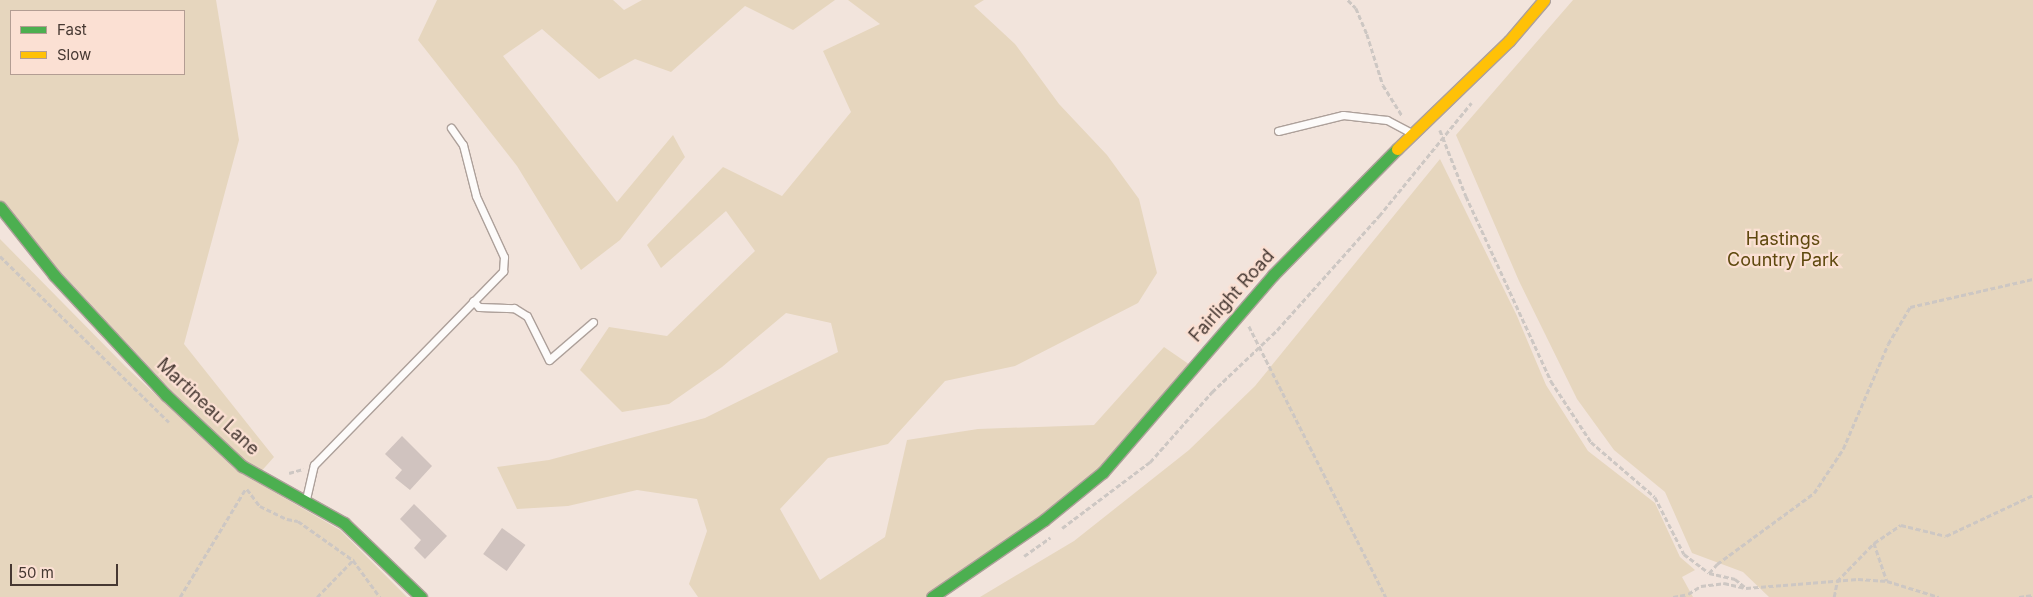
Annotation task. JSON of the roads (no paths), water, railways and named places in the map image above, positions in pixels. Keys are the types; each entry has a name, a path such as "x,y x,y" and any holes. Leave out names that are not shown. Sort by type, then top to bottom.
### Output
{"street":[{"name":"Fairlight Road","path":"932,597 1044,520 1103,472 1242,312 1411,133 1509,41 1544,0"},
{"name":"Martineau Lane","path":"0,207 54,275 166,395 242,466 306,499 344,523 421,597"}],"lane":[{"path":"1278,131 1343,115 1387,120 1411,133"},
{"path":"306,499 314,465 503,271 504,257 476,196 463,145 451,128"},
{"path":"473,301 479,307 514,308 527,316 549,360 593,322"}],"park label":[{"name":"Hastings Country Park","path":"1783,250"}]}
